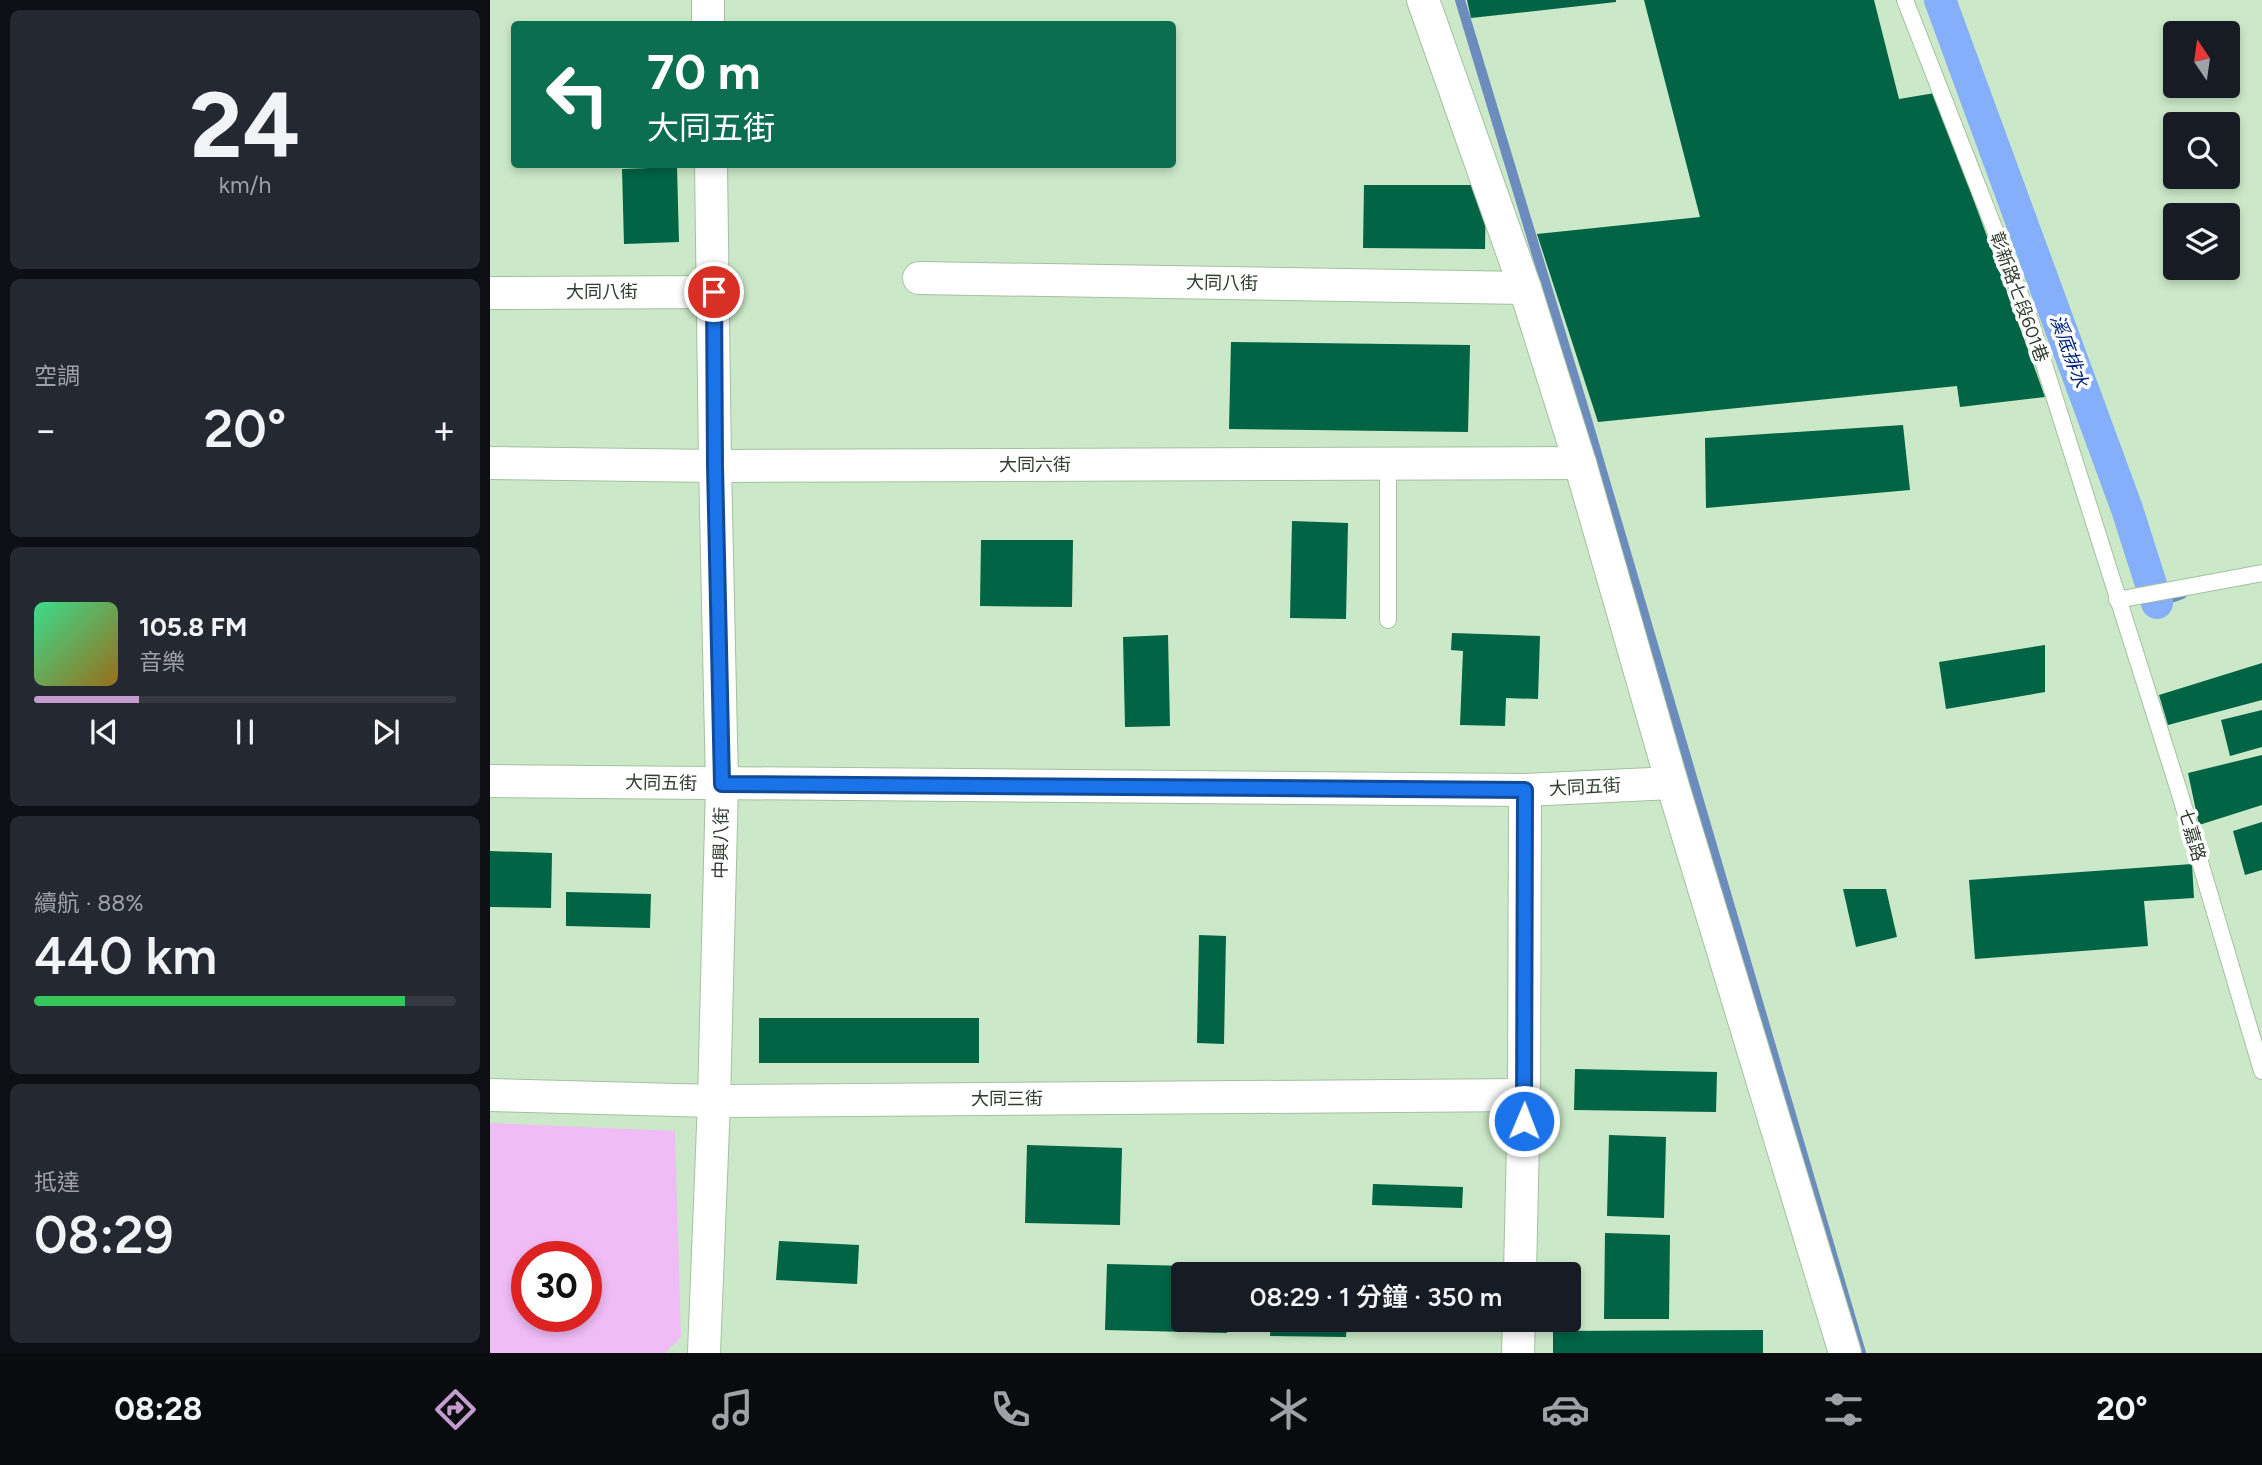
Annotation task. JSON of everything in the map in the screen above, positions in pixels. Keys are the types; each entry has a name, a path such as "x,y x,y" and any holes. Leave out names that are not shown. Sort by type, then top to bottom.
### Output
{"street":[{"path":"708,0 709,21"},
{"path":"1423,0 1525,288 1580,463 1672,783 1845,1353"},
{"name":"中興八街","path":"704,1353 722,784 711,168"},
{"name":"大同八街","path":"919,278 1525,288"},
{"name":"大同八街","path":"490,293 714,292"},
{"name":"大同六街","path":"490,463 715,466 1580,463"},
{"name":"大同五街","path":"490,781 1525,790 1672,783"},
{"path":"1520,1262 1525,790"},
{"name":"大同三街","path":"490,1095 714,1101 1524,1095"},
{"path":"1518,1353 1519,1332"}],"lane":[{"name":"彰新路七段601巷","path":"1905,0 2030,320 2117,600"},
{"path":"1388,463 1388,620"},
{"path":"2117,600 2262,573"},
{"name":"七嘉路","path":"2117,600 2179,791 2262,1071"}],"shaded area":[{"path":"490,1123 675,1131 681,1337 665,1353 490,1353"}],"building":[{"path":"1467,0 1616,0 1616,2 1471,18"},
{"path":"1644,0 1874,0 1899,99 1935,93 2045,397 1960,407 1957,386 1598,422 1537,234 1700,217"},
{"path":"677,168 679,242 624,244 622,169"},
{"path":"1364,185 1486,185 1485,249 1363,248"},
{"path":"1231,342 1470,345 1468,432 1229,429"},
{"path":"1903,425 1910,490 1706,508 1705,438"},
{"path":"1292,521 1348,523 1346,619 1290,618"},
{"path":"981,540 1073,540 1072,607 980,606"},
{"path":"1452,633 1540,636 1538,699 1506,698 1505,726 1460,725 1463,651 1451,650"},
{"path":"1168,635 1170,726 1125,727 1123,637"},
{"path":"2045,645 2045,692 1946,709 1939,662"},
{"path":"2262,663 2262,700 2168,725 2159,695"},
{"path":"2262,710 2262,747 2230,756 2221,720"},
{"path":"2262,755 2262,805 2199,825 2188,773"},
{"path":"2262,822 2262,870 2245,875 2233,831"},
{"path":"490,851 552,853 551,908 490,907"},
{"path":"2192,864 2194,898 2144,901 2148,946 1975,959 1969,880"},
{"path":"1843,889 1886,889 1897,937 1856,947"},
{"path":"566,892 651,894 650,928 566,926"},
{"path":"1199,935 1226,936 1224,1044 1197,1043"},
{"path":"759,1018 979,1018 979,1063 759,1063"},
{"path":"1575,1069 1717,1072 1716,1112 1574,1110"},
{"path":"1609,1135 1666,1137 1664,1218 1607,1216"},
{"path":"1027,1145 1122,1148 1120,1225 1025,1223"},
{"path":"1373,1184 1463,1187 1462,1208 1372,1205"},
{"path":"1605,1233 1670,1235 1669,1319 1604,1319"},
{"path":"779,1241 859,1245 857,1284 776,1280"},
{"path":"1107,1264 1171,1266 1171,1332 1105,1330"},
{"path":"1763,1330 1763,1353 1553,1353 1553,1332"},
{"path":"1270,1332 1346,1332 1346,1337 1270,1336"}],"waterway":[{"path":"1460,0 1587,420 1861,1353"},
{"name":"溪底排水","path":"1940,0 2127,509 2157,603"},
{"name":"溪底排水","path":"2157,603 2182,594"}],"route":[{"path":"714,292 722,784 1525,790 1524,1121"}]}
